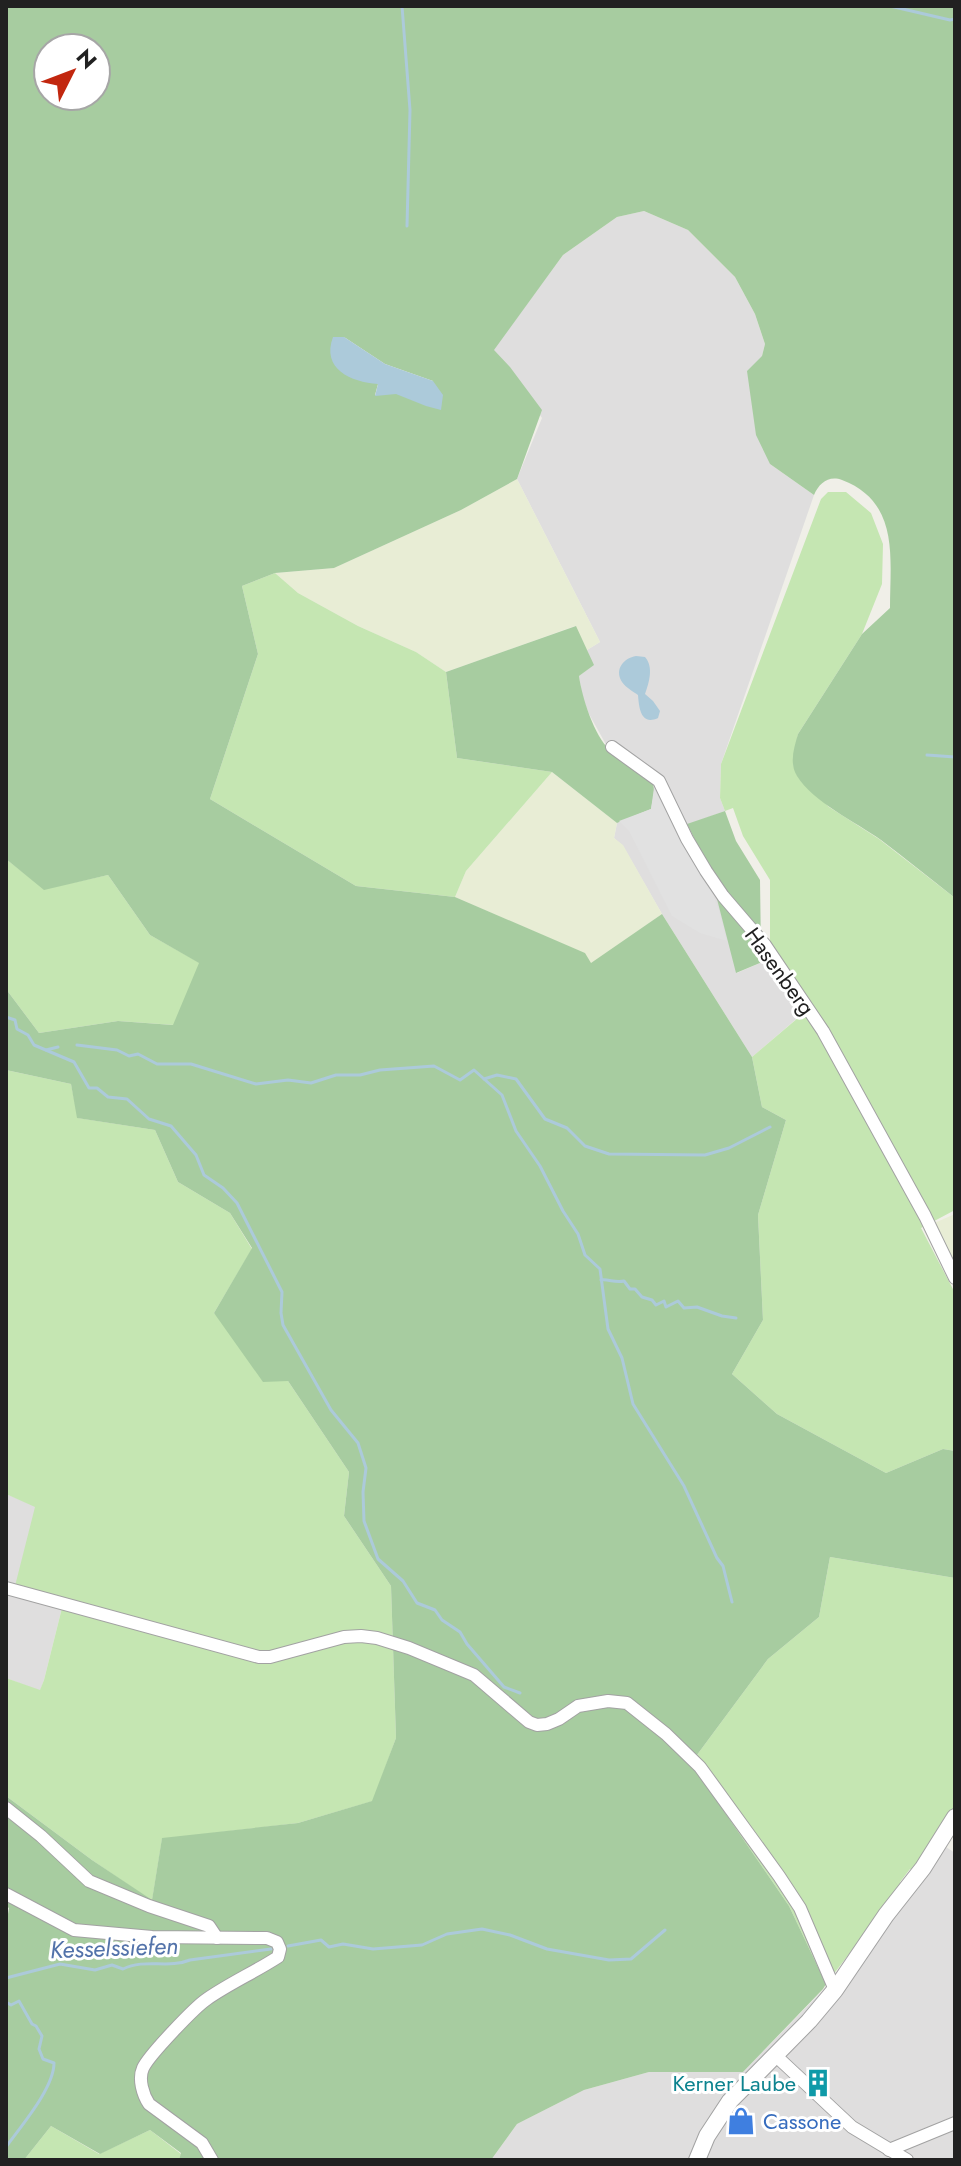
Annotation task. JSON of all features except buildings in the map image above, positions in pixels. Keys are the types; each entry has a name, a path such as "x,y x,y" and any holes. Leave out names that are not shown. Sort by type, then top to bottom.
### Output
{"street":[{"name":"Hasenberg","path":"612,747 659,781 706,871 765,945 823,1031 925,1216 955,1278"},
{"path":"6,1588 259,1657 270,1657 344,1637 377,1638 474,1675 529,1722 537,1725 559,1719 588,1703 627,1703 666,1734 700,1767 779,1876 800,1908 835,1990"},
{"path":"6,1808 89,1881 209,1926 217,1938"},
{"path":"697,2160 707,2136 730,2101 809,2021 835,1990 886,1915 923,1868 955,1817"},
{"path":"6,1894 74,1930 152,1937 267,1938 277,1942 280,1949 278,1957 204,2001 177,2027 143,2068 144,2097 149,2104 202,2143 212,2160"},
{"path":"775,2055 852,2127 907,2160"},
{"path":"889,2150 955,2123"}],"shaded area":[{"path":"644,211 688,230 735,277 755,314 765,344 762,356 770,464 814,495 721,764 720,798 725,811 687,825 709,868 737,973 767,960 802,1014 752,1057 623,846 614,838 617,823 651,809 608,748 582,696 579,676 593,665 587,650 600,642 517,479 542,418 493,350 563,255 617,217"},
{"path":"654,788 711,890 727,941 700,933 672,916 629,831 619,821 651,809"},
{"path":"6,1494 36,1506 63,1604 40,1691 6,1678"},
{"path":"934,1839 955,1853 955,2160 491,2160 517,2124 584,2090 649,2072 743,2072 823,1990"}],"green space":[{"path":"6,6 955,6 955,898 881,840 824,803 797,776 793,755 798,734 862,634 890,608 888,534 874,502 861,490 842,480 829,479 814,495 770,464 756,435 747,371 762,356 765,344 755,314 735,277 688,230 644,211 617,217 563,255 494,350 542,410 517,479 461,510 334,568 275,573 242,586 258,654 210,799 356,886 455,897 585,953 591,963 662,914 752,1057 762,1107 786,1120 758,1215 763,1320 732,1374 777,1414 886,1473 943,1449 955,1451 955,1578 830,1557 819,1617 768,1659 691,1763 789,1906 826,1984 743,2072 649,2072 584,2090 517,2124 491,2160 179,2160 181,2153 150,2130 100,2154 51,2126 24,2160 6,2160 6,1926 9,1908 6,1906 6,1796 152,1900 162,1838 298,1823 372,1801 396,1738 391,1586 344,1516 349,1472 288,1381 263,1382 214,1313 252,1248 230,1213 178,1182 155,1130 77,1118 71,1084 6,1070 6,989 39,1033 118,1021 173,1025 199,963 150,935 108,875 44,890 6,859","holes":["344,337 385,364 433,381 375,395 378,384"]},
{"path":"517,479 600,642 587,650 575,626 446,672 416,652 358,626 298,593 275,573 334,568 461,510"},
{"path":"828,492 846,492 871,513 883,544 882,584 862,634 798,734 793,764 797,775 829,807 879,839 955,898 955,1210 921,1228 955,1293 955,1451 943,1449 886,1473 777,1414 732,1374 763,1320 758,1215 786,1120 762,1107 752,1057 812,1006 770,942 770,880 743,836 733,808 725,811 720,798 721,764 821,499"},
{"path":"275,573 298,593 358,626 416,652 446,672 457,758 552,772 466,871 455,897 356,886 210,799 258,654 242,586"},
{"path":"576,626 594,665 579,676 594,726 610,750 649,777 654,790 651,809 617,823 552,772 457,758 446,672"},
{"path":"552,772 617,823 614,838 623,845 662,914 591,964 584,953 455,897 466,871"},
{"path":"725,811 736,841 760,880 761,952 767,960 736,973 709,868 687,824"},
{"path":"6,859 44,889 108,875 150,935 200,963 174,1025 118,1021 39,1033 6,989"},
{"path":"6,1070 71,1084 78,1118 155,1130 178,1182 230,1213 252,1249 214,1313 288,1381 349,1472 344,1516 391,1586 396,1738 373,1801 298,1823 162,1839 152,1901 6,1796 6,1678 40,1690 63,1604 15,1586 35,1507 6,1494"},
{"path":"955,1214 955,1266 932,1224"},
{"path":"830,1557 955,1578 955,1806 914,1869 910,1869 900,1882 901,1886 826,1984 789,1906 691,1763 768,1659 819,1617"},
{"path":"51,2126 99,2154 150,2130 181,2154 179,2160 24,2160"}],"water":[{"path":"333,337 344,337 385,364 433,381 443,395 441,410 396,394 375,396 378,384 349,377 335,365 330,348"},
{"path":"645,657 649,665 645,694 660,711 658,718 652,720 644,718 638,695 625,686 619,673 628,659"}],"waterway":[{"path":"402,6 410,110 407,226"},
{"path":"890,6 955,19"},
{"path":"927,755 955,757"},
{"path":"6,1017 15,1020 17,1029 28,1035 34,1045 74,1062 89,1088 97,1088 108,1097 127,1099 149,1119 171,1126 196,1155 204,1175 237,1203 282,1292 283,1325 331,1410 358,1443 366,1468 364,1521 378,1559 403,1581 417,1603 435,1610 442,1620 460,1632 504,1687 520,1693"},
{"path":"77,1045 117,1050 129,1056 138,1054 157,1064 191,1064 256,1084 288,1080 311,1083 336,1075 434,1066 460,1080 474,1070 502,1095 516,1131 540,1166 578,1234 585,1255 600,1269 608,1329 622,1358 633,1404 684,1486 723,1566 732,1602"},
{"path":"46,1050 58,1047"},
{"path":"484,1079 497,1075 516,1079 545,1119 567,1128 585,1146 609,1154 705,1155 729,1148 770,1127"},
{"path":"601,1280 624,1281 630,1289 635,1289 656,1305 664,1301 666,1307 678,1301 684,1308 697,1307 736,1318"},
{"name":"Kesselssiefen","path":"288,1946 321,1940 329,1947 343,1944 373,1949 422,1945 447,1934 482,1929 510,1935 547,1949 609,1960 631,1959 665,1930"},
{"name":"Kesselssiefen","path":"6,1978 60,1964 95,1970 112,1965 123,1969 140,1964 182,1963 271,1949"},
{"path":"6,2002 11,2005 19,2001 42,2036 39,2049 43,2059 54,2063 43,2095 6,2147"}],"place":[{"name":"Kerner Laube","path":"818,2083"},
{"name":"Cassone","path":"741,2121"}]}
